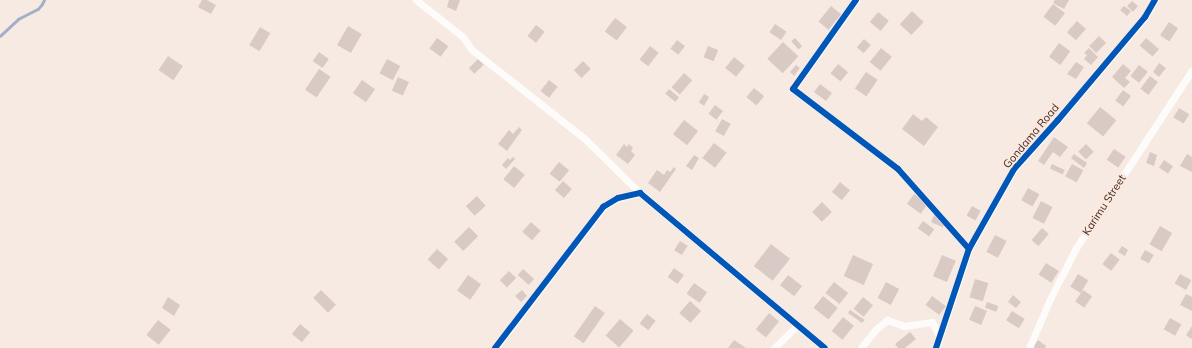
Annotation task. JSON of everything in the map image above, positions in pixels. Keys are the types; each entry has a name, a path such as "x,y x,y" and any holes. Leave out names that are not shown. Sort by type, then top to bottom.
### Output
{"street":[{"path":"416,0 463,37 471,49 585,138 640,193 825,348"},
{"path":"856,0 793,89 898,169 969,248"},
{"name":"Gondama Road","path":"936,348 969,248 1014,169 1058,120 1145,17 1156,0"},
{"name":"Karimu Street","path":"1029,348 1050,300 1076,248 1192,70"},
{"path":"495,348 603,207 618,198 640,193"},
{"path":"861,348 874,330 888,320 904,326 932,322 939,336"},
{"path":"774,348 798,325"}],"building":[{"path":"202,0 207,0 216,5 211,14 198,7"},
{"path":"449,0 460,0 456,11 447,7"},
{"path":"1055,0 1069,0 1064,9 1053,3"},
{"path":"1132,1 1138,6 1133,12 1127,6"},
{"path":"1053,4 1065,13 1055,26 1043,17"},
{"path":"831,6 841,14 829,30 818,22"},
{"path":"1124,6 1131,11 1127,16 1120,10"},
{"path":"912,11 924,22 911,35 900,24"},
{"path":"878,12 889,21 881,31 870,22"},
{"path":"615,18 627,27 617,41 605,32"},
{"path":"1077,21 1086,29 1076,40 1067,32"},
{"path":"1169,22 1178,28 1169,41 1160,35"},
{"path":"775,24 787,32 781,40 769,32"},
{"path":"536,25 545,32 536,43 527,36"},
{"path":"348,26 362,34 351,53 337,45"},
{"path":"260,27 270,33 259,51 249,45"},
{"path":"1099,36 1106,43 1096,53 1089,46"},
{"path":"437,38 448,46 441,57 429,49"},
{"path":"795,38 802,46 798,50 791,41"},
{"path":"1146,38 1159,49 1153,57 1140,46"},
{"path":"864,39 871,45 864,53 857,47"},
{"path":"677,40 685,46 678,55 670,49"},
{"path":"783,42 798,56 783,73 767,59"},
{"path":"1059,43 1070,51 1060,65 1049,57"},
{"path":"650,46 659,53 648,66 640,59"},
{"path":"708,46 718,50 714,61 704,57"},
{"path":"881,48 892,57 881,71 870,62"},
{"path":"1089,48 1098,57 1091,65 1084,59 1087,55 1084,53"},
{"path":"319,52 329,59 323,68 313,61"},
{"path":"168,56 183,66 173,80 158,70"},
{"path":"734,57 745,66 736,77 725,68"},
{"path":"387,59 400,66 393,80 379,73"},
{"path":"478,59 484,65 474,74 469,68"},
{"path":"583,61 591,69 582,78 574,70"},
{"path":"1076,62 1084,67 1076,79 1067,74"},
{"path":"1159,63 1166,68 1159,77 1153,72"},
{"path":"838,64 848,72 841,82 830,73"},
{"path":"1123,64 1131,71 1125,78 1130,82 1124,88 1112,77"},
{"path":"796,65 800,68 794,76 790,72"},
{"path":"1139,65 1148,72 1139,83 1130,76"},
{"path":"319,69 331,77 317,98 305,90"},
{"path":"866,72 878,80 866,96 855,89"},
{"path":"684,73 692,80 680,95 672,87"},
{"path":"1150,76 1158,82 1148,95 1140,89"},
{"path":"398,77 409,82 403,96 392,91"},
{"path":"362,80 375,89 366,102 353,93"},
{"path":"549,80 558,87 549,98 540,91"},
{"path":"820,84 832,93 826,101 814,92"},
{"path":"754,88 764,96 757,106 746,97"},
{"path":"669,89 679,97 675,102 665,94"},
{"path":"1123,90 1131,96 1123,106 1115,100"},
{"path":"704,94 709,97 704,106 699,103"},
{"path":"715,105 723,111 716,120 708,114"},
{"path":"1100,107 1116,120 1103,137 1087,123"},
{"path":"1179,108 1189,114 1184,124 1173,117"},
{"path":"913,114 922,121 926,117 938,127 924,146 902,129"},
{"path":"722,119 731,124 724,136 715,131"},
{"path":"684,120 698,131 687,145 673,134"},
{"path":"519,127 522,130 507,151 498,144 509,130 513,134"},
{"path":"1054,137 1068,147 1060,157 1053,152 1044,165 1038,161"},
{"path":"714,143 727,153 715,168 702,158"},
{"path":"624,144 627,147 629,144 633,148 631,151 635,155 628,164 616,155"},
{"path":"1086,144 1094,152 1086,160 1078,152"},
{"path":"1114,149 1126,157 1118,168 1107,160"},
{"path":"1150,152 1157,155 1154,166 1146,163"},
{"path":"1074,154 1087,163 1084,168 1071,158"},
{"path":"1187,154 1192,157 1192,172 1180,166"},
{"path":"694,155 699,158 692,170 686,166"},
{"path":"513,157 515,159 506,169 502,165 508,158 510,160"},
{"path":"1164,160 1173,166 1168,174 1159,167"},
{"path":"559,162 569,170 560,182 550,174"},
{"path":"1052,164 1065,170 1063,174 1050,169"},
{"path":"1072,164 1083,170 1077,183 1065,176"},
{"path":"514,166 525,175 514,188 503,179"},
{"path":"674,167 676,169 660,192 648,183 657,170 664,175 667,170 670,172"},
{"path":"563,181 572,189 564,198 555,190"},
{"path":"840,182 850,190 842,200 832,192"},
{"path":"1028,188 1039,194 1033,207 1021,200"},
{"path":"914,194 928,204 921,214 907,204"},
{"path":"477,196 486,206 475,216 466,206"},
{"path":"1041,201 1053,207 1044,224 1032,218"},
{"path":"822,202 832,212 822,222 812,212"},
{"path":"972,206 981,211 975,220 967,216"},
{"path":"935,213 947,218 943,227 931,222"},
{"path":"923,221 934,229 929,237 918,228"},
{"path":"531,222 541,231 532,240 522,232"},
{"path":"1160,226 1172,233 1162,251 1150,244"},
{"path":"469,227 478,236 463,251 454,242"},
{"path":"1042,228 1049,234 1038,246 1032,240"},
{"path":"995,235 1007,241 998,258 986,252"},
{"path":"680,241 688,246 682,255 674,250"},
{"path":"771,244 790,259 773,281 754,266"},
{"path":"1122,246 1128,250 1125,256 1118,252"},
{"path":"437,249 448,259 439,269 428,259"},
{"path":"1145,250 1154,255 1149,264 1140,259"},
{"path":"1111,253 1120,260 1111,271 1102,264"},
{"path":"853,255 873,264 864,285 844,276"},
{"path":"942,255 956,261 947,282 933,276"},
{"path":"1046,263 1059,271 1051,283 1039,275"},
{"path":"674,268 684,275 678,284 668,277"},
{"path":"523,269 534,279 529,285 518,275"},
{"path":"509,271 516,278 507,287 500,280"},
{"path":"1078,274 1088,280 1081,293 1070,287"},
{"path":"1180,274 1191,280 1186,290 1175,284"},
{"path":"468,275 481,284 470,300 457,291"},
{"path":"788,275 802,286 794,296 780,285"},
{"path":"975,279 988,283 983,301 969,297"},
{"path":"834,282 848,293 840,304 825,293"},
{"path":"886,282 899,289 891,305 878,298"},
{"path":"694,283 707,292 700,303 687,294"},
{"path":"321,290 336,305 328,313 313,298"},
{"path":"522,290 527,296 521,302 515,296"},
{"path":"1083,290 1092,296 1084,308 1075,302"},
{"path":"1186,294 1192,297 1192,311 1180,305"},
{"path":"1013,295 1021,302 1016,308 1008,302"},
{"path":"823,296 838,308 828,320 814,308"},
{"path":"932,296 946,306 939,315 926,305"},
{"path":"168,297 180,305 174,316 162,308"},
{"path":"863,297 873,305 864,317 854,309"},
{"path":"690,301 701,311 690,323 679,313"},
{"path":"987,302 998,306 996,312 985,308"},
{"path":"595,306 605,313 584,343 574,336"},
{"path":"975,306 987,311 981,325 969,320"},
{"path":"850,310 865,320 862,323 848,313"},
{"path":"1012,311 1025,319 1019,328 1006,320"},
{"path":"769,313 779,321 766,338 756,329"},
{"path":"647,314 656,321 648,330 640,323"},
{"path":"843,317 854,326 843,340 832,331"},
{"path":"1170,318 1181,324 1175,336 1164,329"},
{"path":"620,319 634,331 619,347 606,336"},
{"path":"158,320 171,330 159,345 146,335"},
{"path":"300,324 310,332 302,342 292,334"},
{"path":"1192,326 1192,338 1191,339 1186,335"},
{"path":"910,332 916,339 905,348 898,348 895,344"},
{"path":"734,340 746,348 728,348"},
{"path":"1038,340 1046,346 1045,348 1032,348"}],"waterway":[{"path":"0,36 18,19 38,9 44,0"}],"cycle path":[{"path":"856,0 793,89 898,169 969,249"},
{"path":"936,348 969,249 1014,169 1058,120 1145,17 1155,0"},
{"path":"495,348 603,207 618,198 640,193 825,348"}]}
